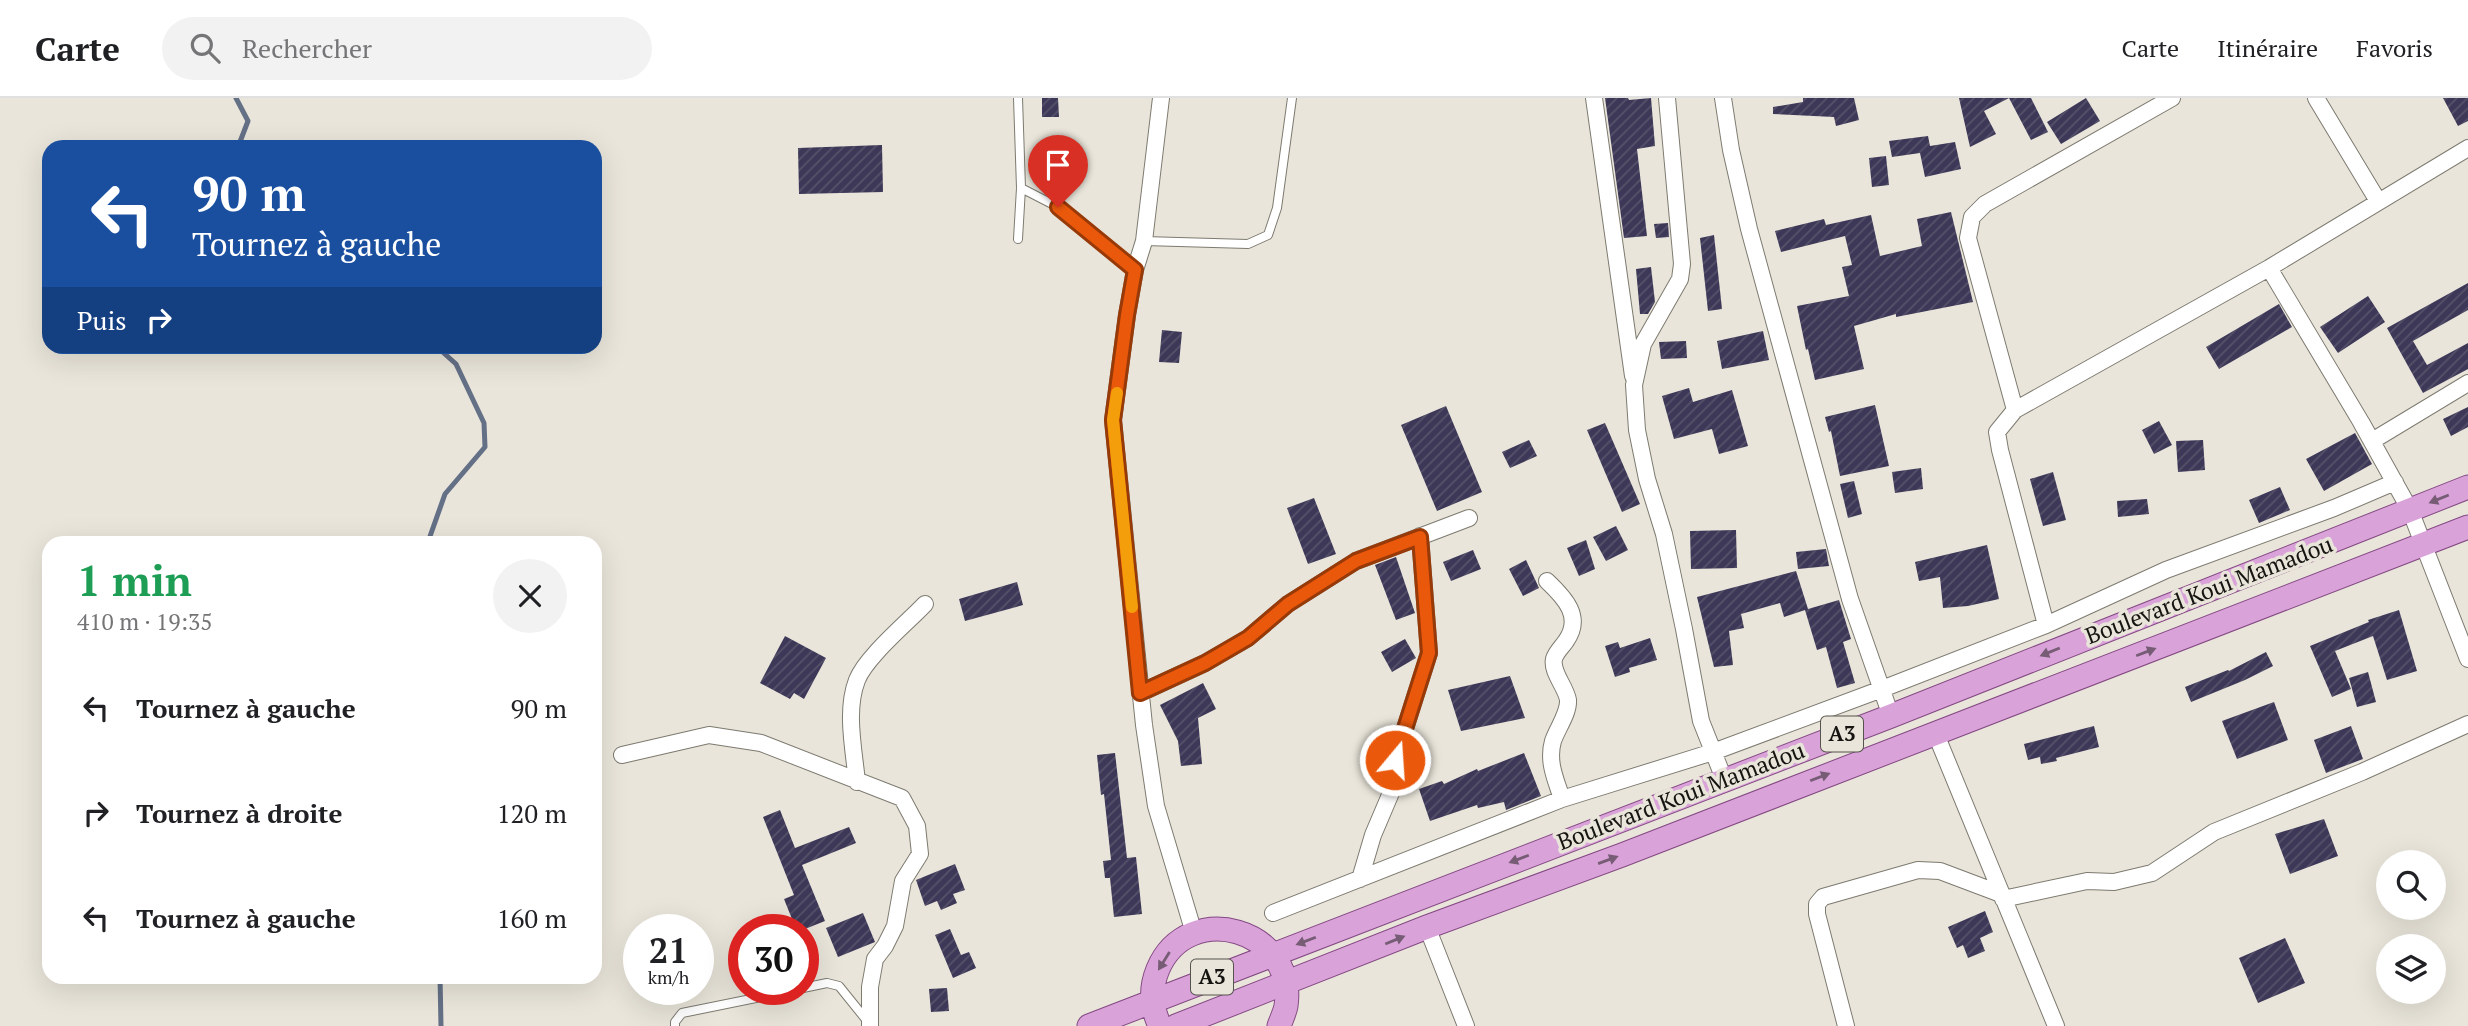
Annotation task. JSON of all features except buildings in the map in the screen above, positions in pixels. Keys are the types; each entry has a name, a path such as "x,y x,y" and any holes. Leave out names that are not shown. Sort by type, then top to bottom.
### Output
{"main road":[{"name":"Boulevard Koui Mamadou","path":"1088,1026 1891,716 2468,487"},
{"name":"Boulevard Koui Mamadou","path":"1176,1026 2468,527"},
{"name":"A3","path":"1160,1026 1152,1001 1154,980 1162,960 1176,944 1194,933 1215,928 1237,930 1256,939 1273,954"},
{"path":"1273,954 1286,984 1286,1007 1279,1026"}],"street":[{"path":"1161,98 1144,241 1135,270 1127,315 1113,420 1140,693 1156,806 1194,933"},
{"path":"1594,98 1634,385 1637,430 1647,479 1664,534 1701,721 1724,779"},
{"path":"1634,385 1643,344 1681,279 1682,264 1667,98"},
{"path":"1723,98 1731,150 1749,229 1850,598 1891,716"},
{"path":"2015,410 1968,238 1972,217 1985,204 2172,98"},
{"path":"2316,98 2378,201"},
{"path":"2046,625 1997,432 2015,410 2269,268 2468,148"},
{"path":"2269,268 2410,510 2468,659"},
{"path":"2372,441 2468,383"},
{"path":"1273,913 1562,799 1713,752 1882,689 2046,625 2166,570 2334,508 2395,482"},
{"path":"1140,693 1205,663 1248,638 1288,604 1356,561 1469,517"},
{"path":"1360,879 1373,835 1393,788 1395,760 1429,653 1420,537"},
{"path":"1547,582 1565,598 1573,613 1574,625 1554,657 1554,664 1568,700 1567,710 1552,743 1550,763 1562,799"},
{"path":"857,782 851,708 857,680 866,664 925,604"},
{"path":"1846,1026 1816,914 1817,904 1823,897 1918,870 1940,872 2002,897 2087,881 2114,882 2152,873 2214,832 2362,772 2468,724"},
{"path":"1935,732 2056,1026"},
{"path":"622,755 709,735 761,743 902,798 913,815 920,836 920,854 903,881 895,926 875,959 870,986 870,1025"},
{"path":"1427,927 1466,1026"}],"lane":[{"path":"1017,98 1020,188 1018,239"},
{"path":"1144,241 1248,244 1268,235 1277,208 1292,98"},
{"path":"1020,188 1058,207 1135,270"},
{"path":"819,985 827,983 839,986 870,1025"},
{"path":"675,1026 682,1013 728,1003"}],"waterway":[{"path":"236,98 248,121 241,140"},
{"path":"430,536 445,494 485,447 484,423 456,364 445,354"},
{"path":"440,984 441,1026"}],"slow traffic":[{"path":"1117,393 1113,420 1132,607"}],"route":[{"path":"1058,207 1135,270 1113,420 1140,693 1205,663 1248,638 1288,604 1356,561 1420,537 1429,653 1395,760"}]}
